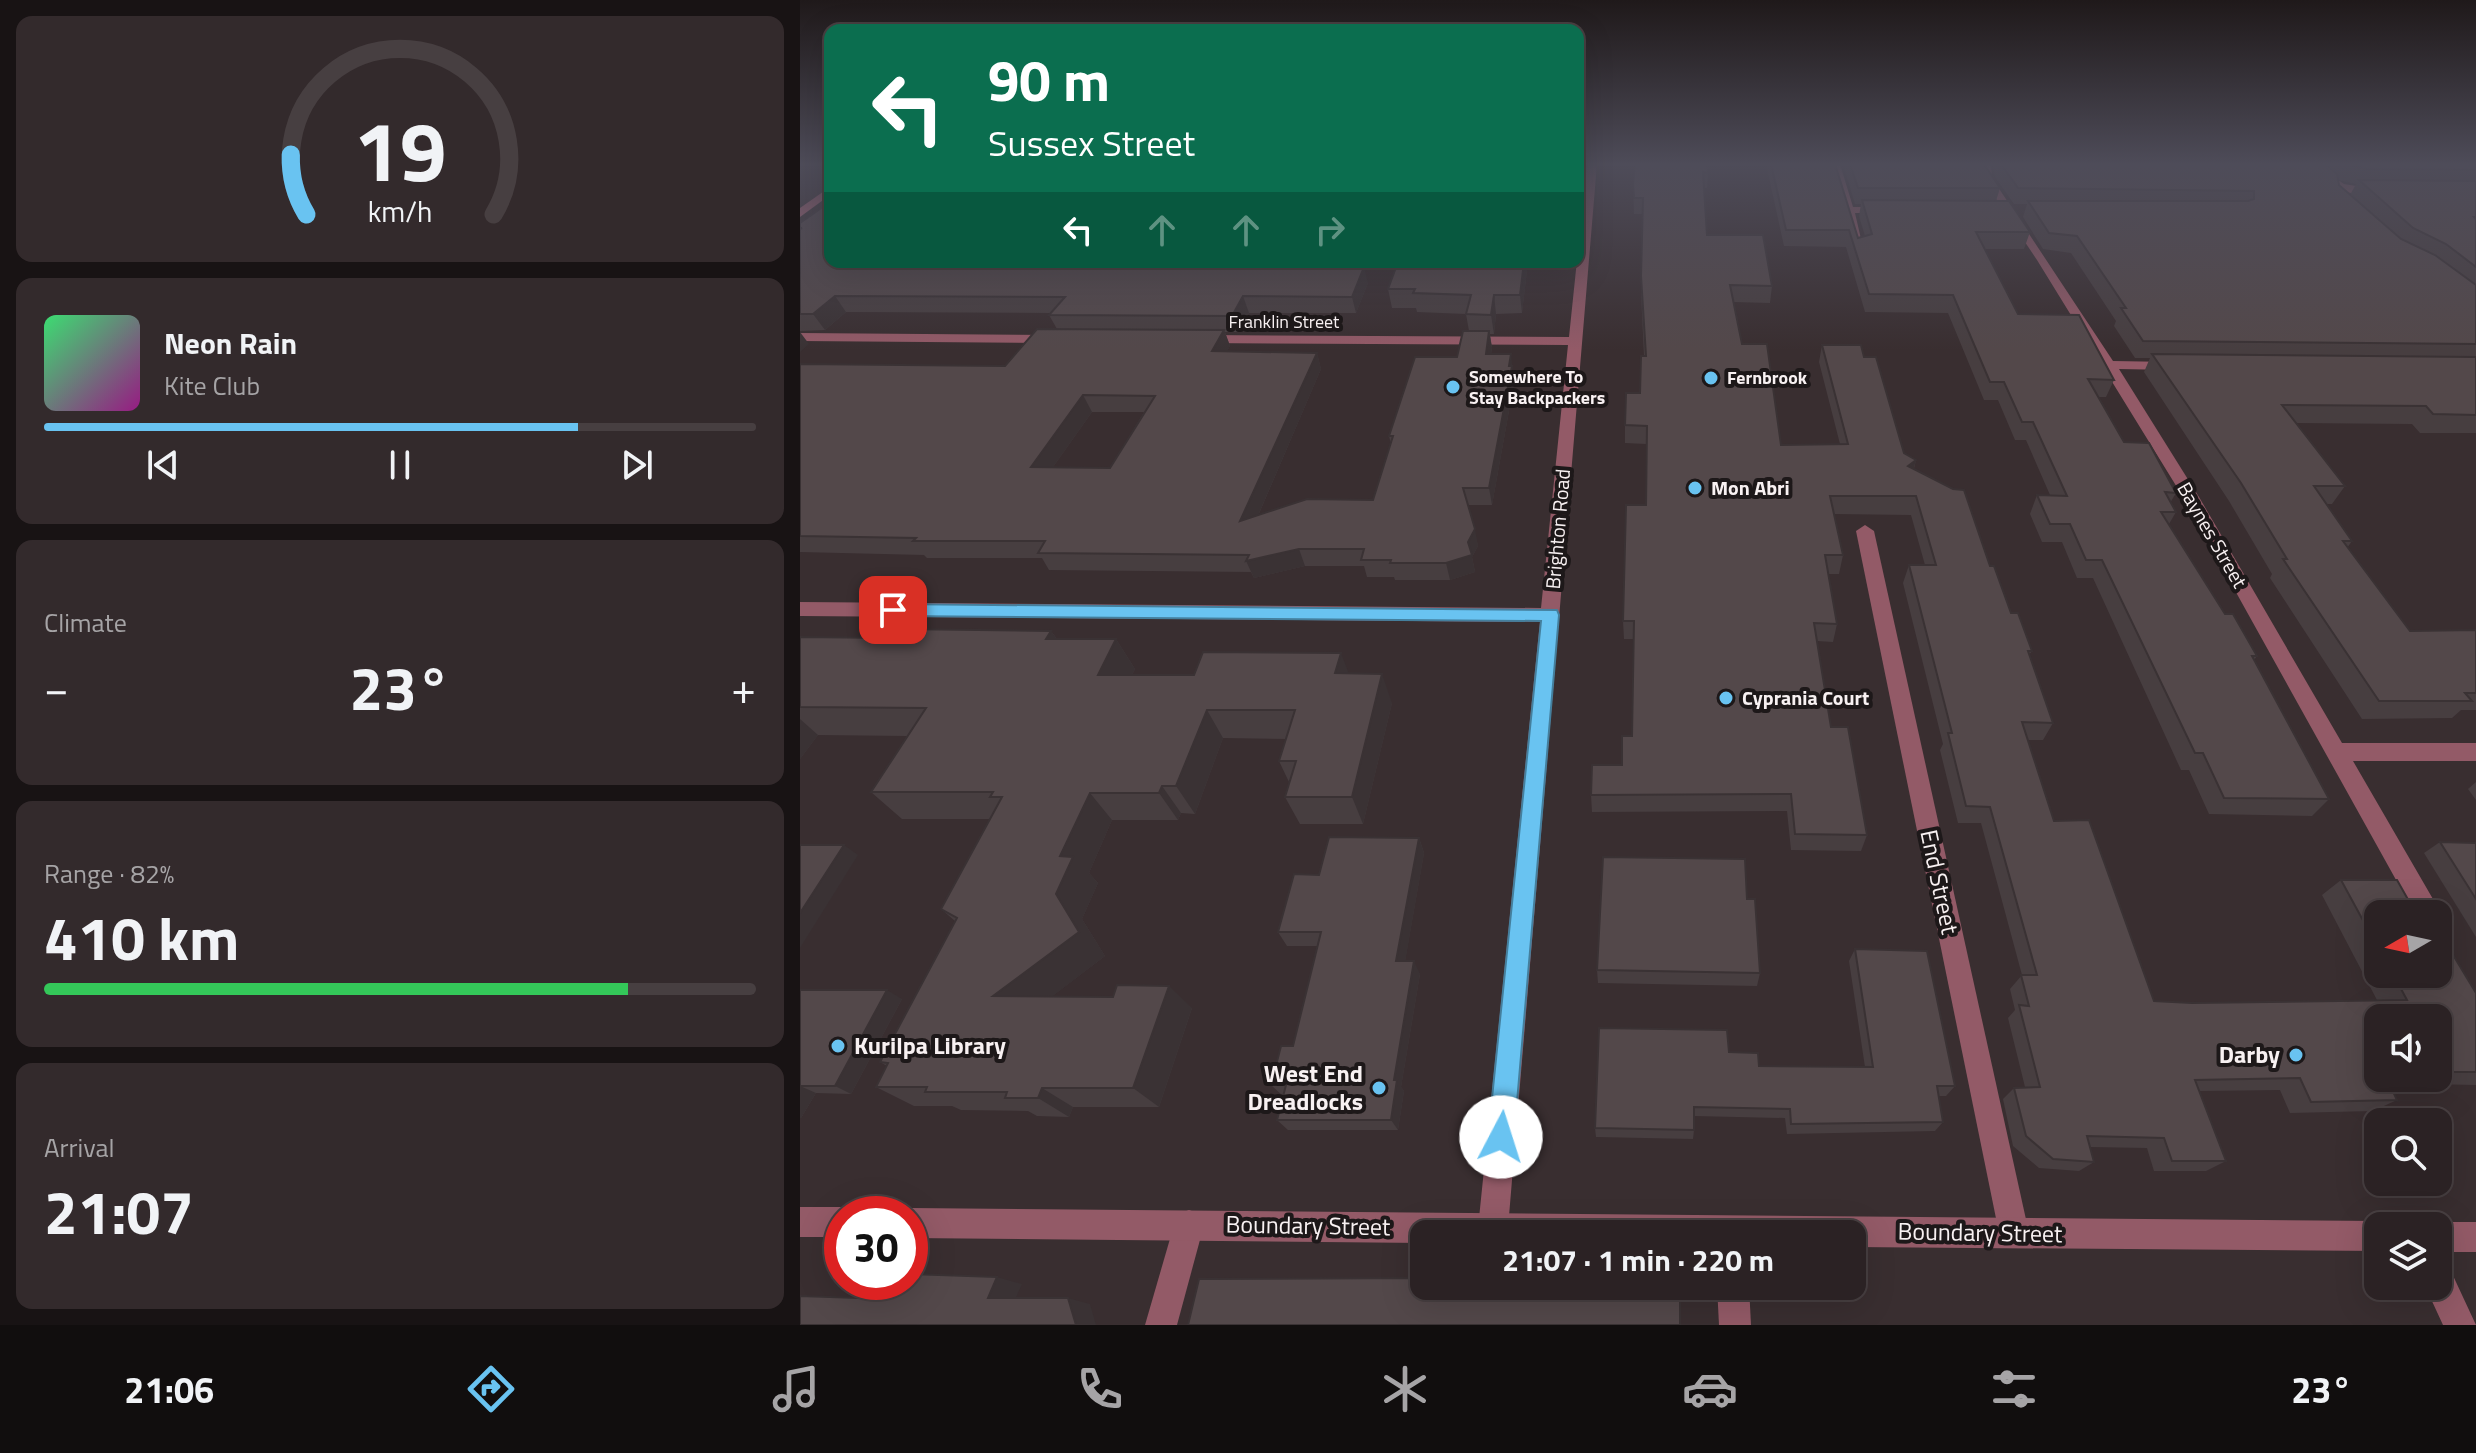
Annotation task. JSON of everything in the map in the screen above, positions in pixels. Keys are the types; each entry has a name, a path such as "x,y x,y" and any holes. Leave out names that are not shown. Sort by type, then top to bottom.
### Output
{"street":[{"name":"Brighton Road","path":"1584,252 1586,226"},
{"path":"1854,226 1860,249"},
{"name":"Baynes Street","path":"2019,226 2196,506 2420,900"},
{"name":"Brighton Road","path":"1494,1220 1583,268"},
{"path":"800,337 1071,339"},
{"name":"Franklin Street","path":"1182,339 1576,341"},
{"path":"2108,365 2181,366"},
{"name":"End Street","path":"1865,531 2014,1233"},
{"path":"800,609 1550,615"},
{"path":"2333,752 2476,752"},
{"path":"800,1222 824,1222"},
{"name":"Boundary Street","path":"928,1223 1410,1227"},
{"path":"1161,1325 1189,1225"},
{"name":"Boundary Street","path":"1866,1232 2364,1236"},
{"path":"2452,1237 2476,1237"},
{"path":"1734,1300 1735,1325"},
{"path":"2448,1300 2460,1325"}],"building":[{"path":"824,226 824,268 1364,268 1352,297 1243,296 1232,316 1049,315 1065,297 835,296 813,314 800,314 800,228"},
{"path":"1642,226 1706,226 1707,235 1763,235 1772,286 1730,285 1742,344 1767,344 1781,445 1848,444 1822,345 1861,345 1864,357 1876,357 1904,453 1916,460 1908,466 1953,489 1964,490 1990,566 1994,566 2011,613 2018,613 2053,723 2022,722 2054,821 2089,820 2154,1001 2407,1000 2401,988 2452,988 2452,953 2476,993 2476,1072 2452,1072 2452,1004 2364,1004 2364,1092 2393,1092 2397,1100 2311,1102 2300,1078 2195,1080 2226,1161 2172,1161 2164,1138 2087,1136 2094,1162 2053,1159 2026,1136 2014,1088 2040,1087 2019,1005 2029,1006 2021,975 2037,975 1990,807 1966,806 1948,733 1952,733 1909,565 1936,565 1916,496 1830,496 1843,555 1825,555 1837,624 1814,623 1831,727 1848,727 1867,835 1795,834 1791,794 1591,795 1592,765 1622,765 1622,736 1632,736 1634,621 1623,621 1626,505 1646,505 1647,426 1625,425 1626,393 1640,393 1641,356 1646,356 1641,276"},
{"path":"1785,226 1854,226 1858,238 1872,234 1870,226 2026,226 2030,232 1976,232 2018,314 2079,315 2114,380 2088,379 2124,442 2149,443 2176,493 2165,492 2176,512 2161,512 2225,614 2233,614 2257,656 2252,656 2329,799 2224,798 2203,753 2195,753 2102,560 2086,560 2070,524 2050,524 2037,495 2067,496 2033,422 2022,422 2004,382 1990,382 1953,295 1869,294 1849,230 1786,230"},
{"path":"2044,226 2386,226 2401,239 2435,255 2476,285 2476,344 2143,341 2121,308 2126,308 2077,236 2049,233"},
{"path":"2411,226 2476,226 2476,267 2446,244"},
{"path":"1396,268 1523,268 1520,295 1494,295 1491,315 1466,314 1471,295 1388,289"},
{"path":"1037,329 1224,330 1212,351 1317,353 1240,521 1307,499 1373,500 1393,436 1389,436 1415,357 1457,357 1463,331 1489,331 1486,354 1511,354 1509,366 1512,366 1489,488 1463,488 1475,529 1468,542 1472,555 1446,563 1361,560 1364,549 1299,549 1246,561 1249,555 1038,553 1045,541 913,541 916,538 800,536 800,364 1005,366","holes":["1083,395 1155,396 1110,468 1031,467"]},
{"path":"2152,354 2476,357 2476,415 2433,414 2426,406 2282,405 2345,486 2314,486 2352,541 2343,541 2410,631 2476,630 2476,693 2465,693 2472,701 2379,701 2283,559 2287,559 2241,483"},
{"path":"899,629 1051,631 1046,639 1116,639 1098,675 1194,675 1203,652 1341,653 1335,673 1382,674 1352,797 1285,797 1296,761 1279,761 1295,710 1207,710 1176,786 1162,786 1159,793 1090,793 1060,856 1073,857 1056,894 1079,932 993,996 1113,997 1117,985 1169,986 1133,1088 1042,1088 1038,1098 1005,1098 1007,1092 925,1092 927,1087 876,1087 888,1063 880,1062 957,918 941,909 1002,797 990,797 993,792 871,792 926,708 800,707 800,637 892,638"},
{"path":"1329,837 1419,838 1396,961 1414,961 1394,1080 1397,1080 1391,1120 1277,1120 1286,1085 1271,1085 1281,1046 1293,1046 1321,932 1278,932 1294,874 1319,875"},
{"path":"2440,842 2476,843 2476,899"},
{"path":"800,845 844,845 800,913"},
{"path":"1603,857 1745,859 1747,899 1755,899 1760,973 1597,970"},
{"path":"2341,880 2397,880 2408,900 2364,900 2364,922"},
{"path":"1855,949 1927,951 1955,1086 1937,1086 1943,1122 1791,1124 1790,1109 1694,1107 1694,1130 1595,1128 1599,1028 1727,1030 1729,1052 1758,1053 1759,1066 1873,1067"},
{"name":"Kurilpa Library","path":"800,990 887,990 835,1086 800,1086"},
{"path":"928,1275 997,1277 988,1298 1068,1298 1076,1325 800,1325 800,1296 824,1297 824,1300 928,1300"},
{"path":"1410,1278 1410,1300 1680,1300 1680,1325 1188,1325 1199,1279"}],"place":[{"name":"Fernbrook","path":"1711,378"},
{"name":"Somewhere To Stay Backpackers","path":"1453,387"},
{"name":"Mon Abri","path":"1695,488"},
{"name":"Cyprania Court","path":"1726,698"},
{"name":"Kurilpa Library","path":"838,1046"},
{"name":"Darby","path":"2296,1055"},
{"name":"West End Dreadlocks","path":"1379,1088"}],"route":[{"path":"893,610 1550,615 1501,1137"}]}
